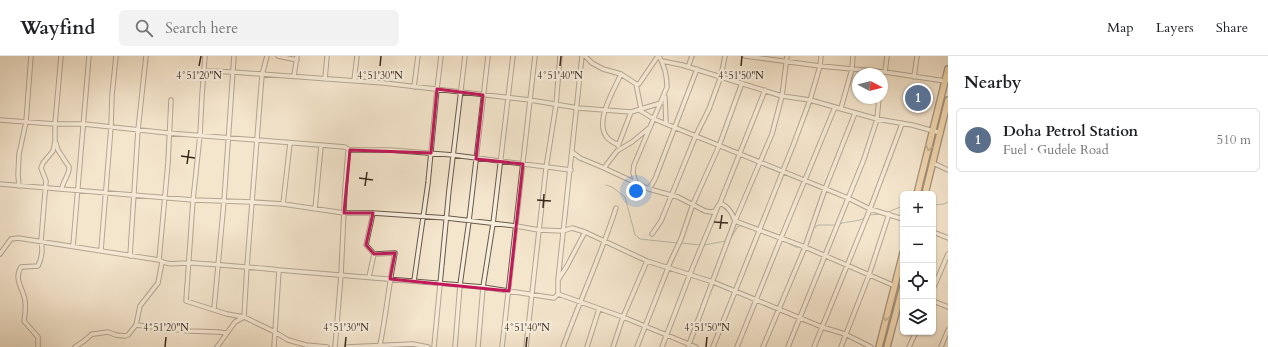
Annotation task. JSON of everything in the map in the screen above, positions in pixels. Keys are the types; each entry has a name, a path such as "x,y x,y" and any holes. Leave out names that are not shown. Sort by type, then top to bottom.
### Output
{"highway":[{"path":"918,191 948,69"},
{"path":"926,191 948,100"},
{"path":"879,347 901,263"},
{"path":"887,347 900,299"}],"street":[{"path":"19,186 19,154 26,122 31,56"},
{"path":"38,347 38,337 24,321 25,300 19,286 18,274 21,267 38,266 41,260 43,248 41,241 46,181 41,168 43,163 53,151 55,142 55,124 61,56"},
{"path":"73,246 89,56"},
{"path":"101,250 116,56"},
{"path":"130,256 138,130 146,56"},
{"path":"205,56 186,302 244,317 288,340 306,346 327,347"},
{"path":"214,309 224,201 234,56"},
{"path":"244,317 262,75 267,56"},
{"path":"278,56 297,58 294,76"},
{"path":"326,79 327,56"},
{"path":"354,81 357,56"},
{"path":"414,87 418,56"},
{"path":"414,281 424,217 441,56"},
{"path":"434,347 446,218 465,56"},
{"path":"455,347 460,285 488,56"},
{"path":"478,347 483,287 493,224 513,56"},
{"path":"502,347 535,56"},
{"path":"526,347 546,168 556,105 560,56"},
{"path":"584,56 592,63 621,74 636,84 640,110 654,119 696,135 825,190 848,198 870,209 900,218"},
{"path":"0,254 15,238 101,250 175,264 189,262 247,266 483,287 554,298 558,294 563,231 584,56"},
{"path":"636,84 640,84 659,56 662,61 667,80 667,87 634,165 633,173 636,182"},
{"path":"688,66 692,56"},
{"path":"652,234 661,221 696,135 709,110 721,76 725,56"},
{"path":"746,56 787,58 820,66 852,69 841,108"},
{"path":"713,347 810,100 820,66 821,56"},
{"path":"852,68 853,56"},
{"path":"884,68 887,56"},
{"path":"914,77 917,56"},
{"path":"689,345 735,221 772,134 782,96 787,58"},
{"path":"662,61 688,66 782,96 810,100 877,119 941,133"},
{"path":"649,189 655,179 697,69"},
{"path":"204,71 294,76 461,91 578,108 631,112 661,103"},
{"path":"619,145 609,141 605,136 603,129 604,110 621,74"},
{"path":"888,74 945,81"},
{"path":"637,347 668,267 681,239 693,204 719,146 742,83"},
{"path":"662,347 765,90"},
{"path":"665,94 664,111 666,123"},
{"path":"75,347 92,334 108,332 116,335 128,335 136,325 140,306 158,283 161,261 171,100"},
{"path":"788,347 864,159 877,119 878,104"},
{"path":"738,347 835,107"},
{"path":"604,168 617,151 631,112"},
{"path":"763,347 805,247 855,113"},
{"path":"0,120 55,124 84,124 138,130 345,147 350,150 390,150 453,155 570,170"},
{"path":"814,347 870,209 902,124"},
{"path":"617,151 632,142 650,127"},
{"path":"55,142 70,170 64,180 62,188"},
{"path":"283,204 290,143"},
{"path":"315,209 321,146"},
{"path":"335,347 348,152 350,150"},
{"path":"572,152 580,158 649,189 672,195 705,211 710,212 718,207"},
{"path":"933,163 948,170"},
{"path":"0,184 193,200 283,204 344,213 446,218 539,230 563,231 572,228 606,241 647,261 713,282 822,327 846,334 871,347"},
{"path":"720,203 729,209 735,221 805,247 895,286"},
{"path":"563,347 580,301 606,241 616,208"},
{"path":"373,214 366,245 374,254"},
{"path":"841,347 869,275 889,214"},
{"path":"558,280 585,232"},
{"path":"936,233 948,238"},
{"path":"374,254 395,253 380,345"},
{"path":"369,277 374,254"},
{"path":"936,282 948,254"},
{"path":"613,347 623,317 647,261"},
{"path":"274,347 279,270"},
{"path":"558,294 623,317 696,347"},
{"path":"936,302 948,307"},
{"path":"587,347 599,309"},
{"path":"217,347 235,322 244,317"},
{"path":"136,325 189,331 227,333"},
{"path":"941,347 948,330"},
{"path":"910,347 915,335"},
{"path":"347,347 413,344 428,347"}],"highlighted area":[{"path":"437,89 483,95 476,159 523,164 509,291 390,279 395,253 374,254 366,245 373,213 344,213 350,150 431,153"}],"waterway":[{"path":"606,185 612,187 625,197 635,235 640,239 677,243"},
{"path":"936,205 948,202"},
{"path":"888,212 900,207"},
{"path":"869,215 882,214"},
{"path":"839,224 865,218"},
{"path":"813,229 818,225 836,225"},
{"path":"731,238 738,226 758,231"},
{"path":"704,245 726,241"},
{"path":"786,242 796,247 802,247"},
{"path":"680,243 701,245"}],"place":[{"name":"Doha Petrol Station","path":"918,98"}]}
